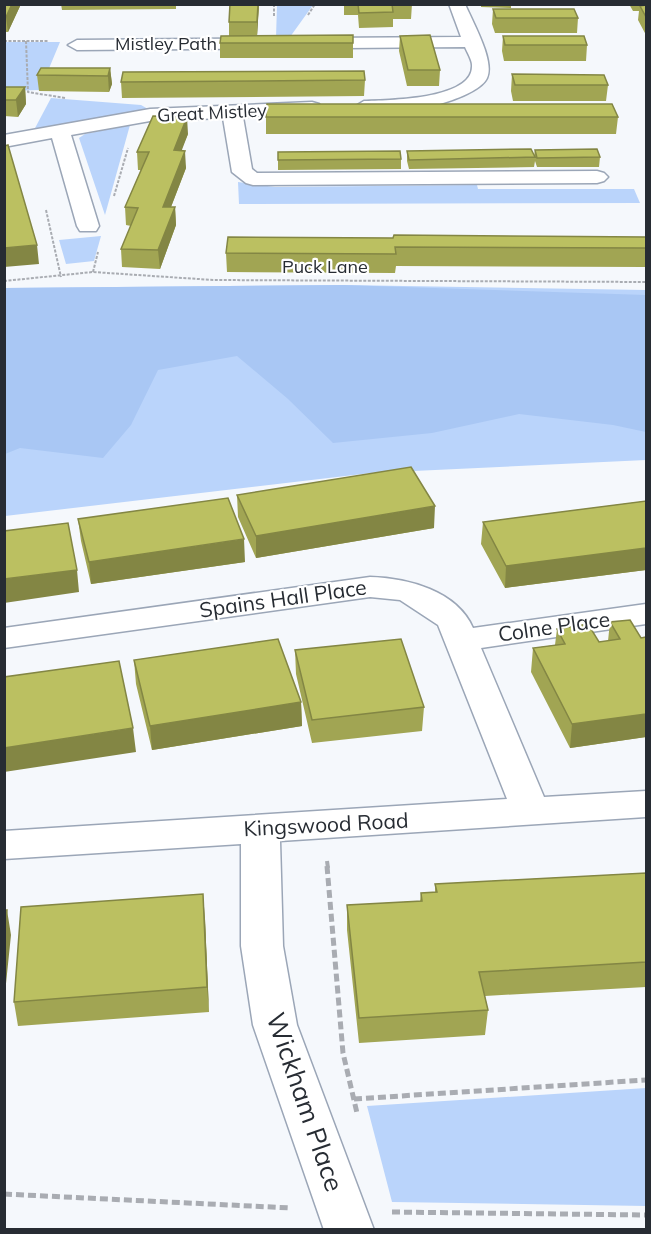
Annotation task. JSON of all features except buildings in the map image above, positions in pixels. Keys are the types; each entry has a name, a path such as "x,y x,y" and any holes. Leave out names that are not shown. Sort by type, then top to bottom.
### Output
{"street":[{"name":"Great Mistley","path":"4,141 150,115 404,105 437,100 474,85 481,75 481,66 457,4"},
{"name":"Mistley Path","path":"77,45 472,45 496,48"},
{"path":"232,111 242,172 253,179 597,177"},
{"path":"60,132 88,226"},
{"name":"Spains Hall Place","path":"4,638 372,586 405,590 431,601 453,621 532,813"},
{"name":"Colne Place","path":"462,640 646,614"},
{"name":"Kingswood Road","path":"4,845 646,804"},
{"name":"Wickham Place","path":"260,829 262,946 275,1025 366,1221"}],"path":[{"path":"45,207 61,277"},
{"name":"Puck Lane","path":"4,281 93,272 213,280 646,282"},
{"path":"326,849 343,1053 359,1122"},
{"path":"354,1100 646,1080"},
{"path":"4,1194 294,1208"},
{"path":"366,1221 646,1215"}],"shaded area":[{"path":"277,5 313,5 290,37 276,38"},
{"path":"4,42 60,42 40,90 5,91"},
{"path":"51,98 141,105 148,109 34,130"},
{"path":"130,125 105,215 79,138 85,134"},
{"path":"238,182 275,187 477,185 478,189 634,189 640,203 239,204"},
{"path":"101,236 94,261 66,264 59,240"},
{"path":"343,285 646,290 646,460 371,473 5,516 4,288"},
{"path":"343,285 646,295 646,432 613,425 519,414 432,433 333,443 288,399 237,356 158,370 131,425 103,458 20,448 5,454 5,288"},
{"path":"646,1088 646,1206 392,1202 367,1106"}]}
